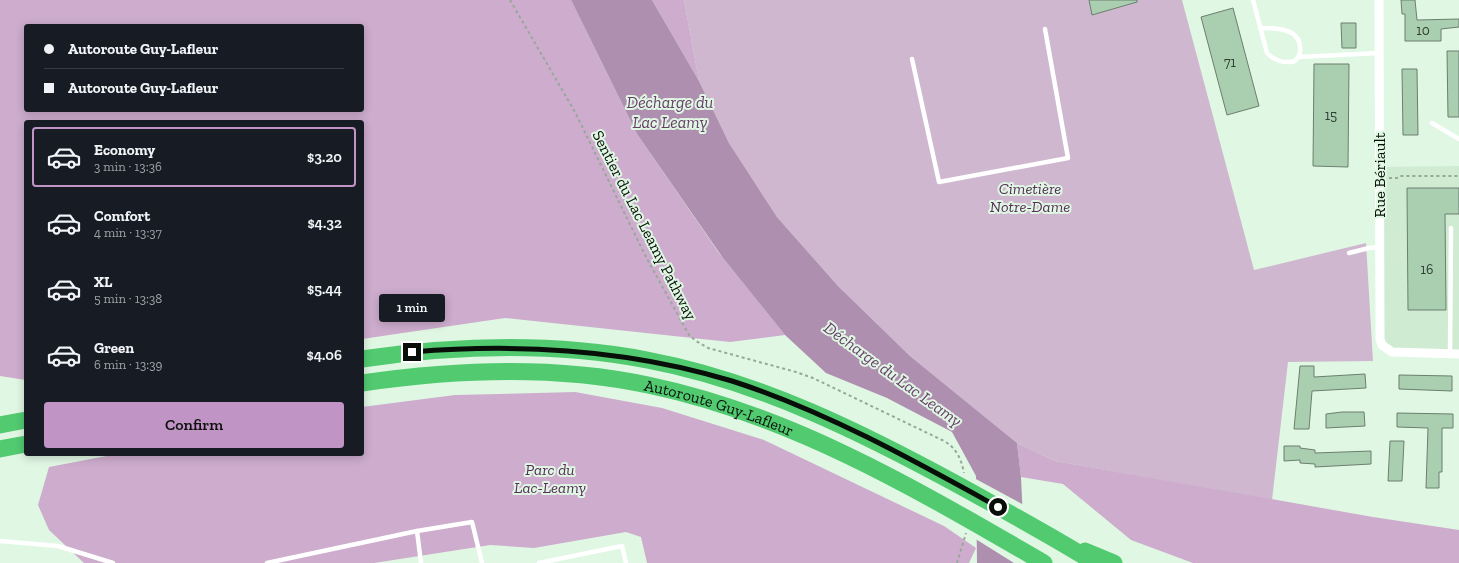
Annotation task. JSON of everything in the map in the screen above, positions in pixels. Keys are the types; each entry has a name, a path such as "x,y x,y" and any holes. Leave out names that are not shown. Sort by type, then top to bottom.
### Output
{"highway":[{"name":"Autoroute Guy-Lafleur","path":"364,359 434,351 510,347 580,350 647,360 720,378 766,393 866,437 944,477 1052,536 1095,563"},
{"name":"Autoroute Guy-Lafleur","path":"364,383 434,374 514,371 576,375 647,385 729,406 791,429 855,458 1044,563"},
{"path":"0,425 24,420"},
{"path":"0,449 24,444"},
{"path":"1052,536 1114,563"}],"street":[{"name":"Rue Bériault","path":"1379,0 1379,333 1382,345 1398,353 1455,354"}],"lane":[{"path":"1253,0 1267,52 1271,56 1288,63 1295,61 1299,57 1379,53"},
{"path":"1260,28 1286,30 1294,35 1300,43 1299,57"},
{"path":"912,59 939,182 1068,158 1045,29"},
{"path":"1432,123 1459,139"},
{"path":"1451,228 1455,354"},
{"path":"1349,253 1379,247"},
{"path":"267,563 417,531 472,522 482,563"},
{"path":"417,531 421,563"},
{"path":"0,541 58,546 113,563"},
{"path":"539,563 622,546 626,563"}],"path":[{"name":"Sentier du Lac Leamy Pathway","path":"510,0 576,112 646,257 684,327 693,338 708,348 813,378 948,443 956,450 961,459 964,477"},
{"path":"1387,178 1397,178 1400,176 1459,176"},
{"path":"957,563 966,530"}],"shaded area":[{"path":"1459,166 1459,354 1397,353 1382,345 1379,167"}],"green space":[{"path":"0,0 571,0 637,134 719,253 785,335 730,342 505,318 364,339 364,120 24,120 24,380 0,376"},
{"path":"652,0 684,0 699,81"},
{"name":"Cimetière Notre-Dame","path":"684,0 1182,0 1254,270 1366,243 1373,361 1288,362 1272,500 1055,461 1017,443 910,356 838,286 777,217 729,143 699,81"},
{"name":"Parc du Lac-Leamy","path":"575,392 662,408 764,440 944,526 976,548 969,563 647,563 641,537 626,532 534,548 490,545 374,563 84,563 49,530 38,505 49,467 107,456 364,456 364,407 455,395"},
{"path":"1017,443 1055,461 1373,517 1459,530 1459,563 1193,563 1131,540 1063,484 1021,477"}],"water":[{"name":"Décharge du Lac Leamy","path":"571,0 652,0 699,81 729,143 777,217 838,286 910,356 1017,443 1021,477 1025,563 977,563 976,476 952,432 887,398 826,373 785,335 723,258 637,134"}],"pier":[{"path":"974,478 1024,505 1027,563 1014,563 974,538"}],"building":[{"path":"1089,0 1137,0 1137,2 1092,15"},
{"path":"1401,0 1415,0 1417,20 1459,19 1459,27 1441,29 1441,41 1405,41 1405,14 1402,14"},
{"path":"1233,8 1259,106 1227,115 1201,17"},
{"path":"1341,23 1356,23 1356,48 1342,48"},
{"path":"1447,51 1459,51 1459,117 1448,117"},
{"path":"1314,64 1349,64 1348,167 1313,166"},
{"path":"1402,69 1417,69 1418,135 1403,135"},
{"path":"1407,188 1459,188 1459,214 1445,214 1446,310 1408,310"},
{"path":"1300,366 1314,366 1314,377 1365,374 1366,388 1312,391 1309,429 1294,429"},
{"path":"1399,375 1452,376 1452,391 1399,389"},
{"path":"1364,412 1365,426 1326,428 1326,414"},
{"path":"1397,413 1453,414 1453,428 1442,428 1442,472 1439,472 1439,488 1426,488 1428,428 1397,427"},
{"path":"1390,441 1404,441 1402,481 1388,481"},
{"path":"1284,446 1300,446 1300,448 1315,450 1315,453 1371,451 1371,464 1315,467 1315,464 1300,463 1300,460 1284,461"}],"route":[{"path":"412,352 485,347 566,349 634,358 695,371 732,381 823,417 923,466 998,507"}]}
